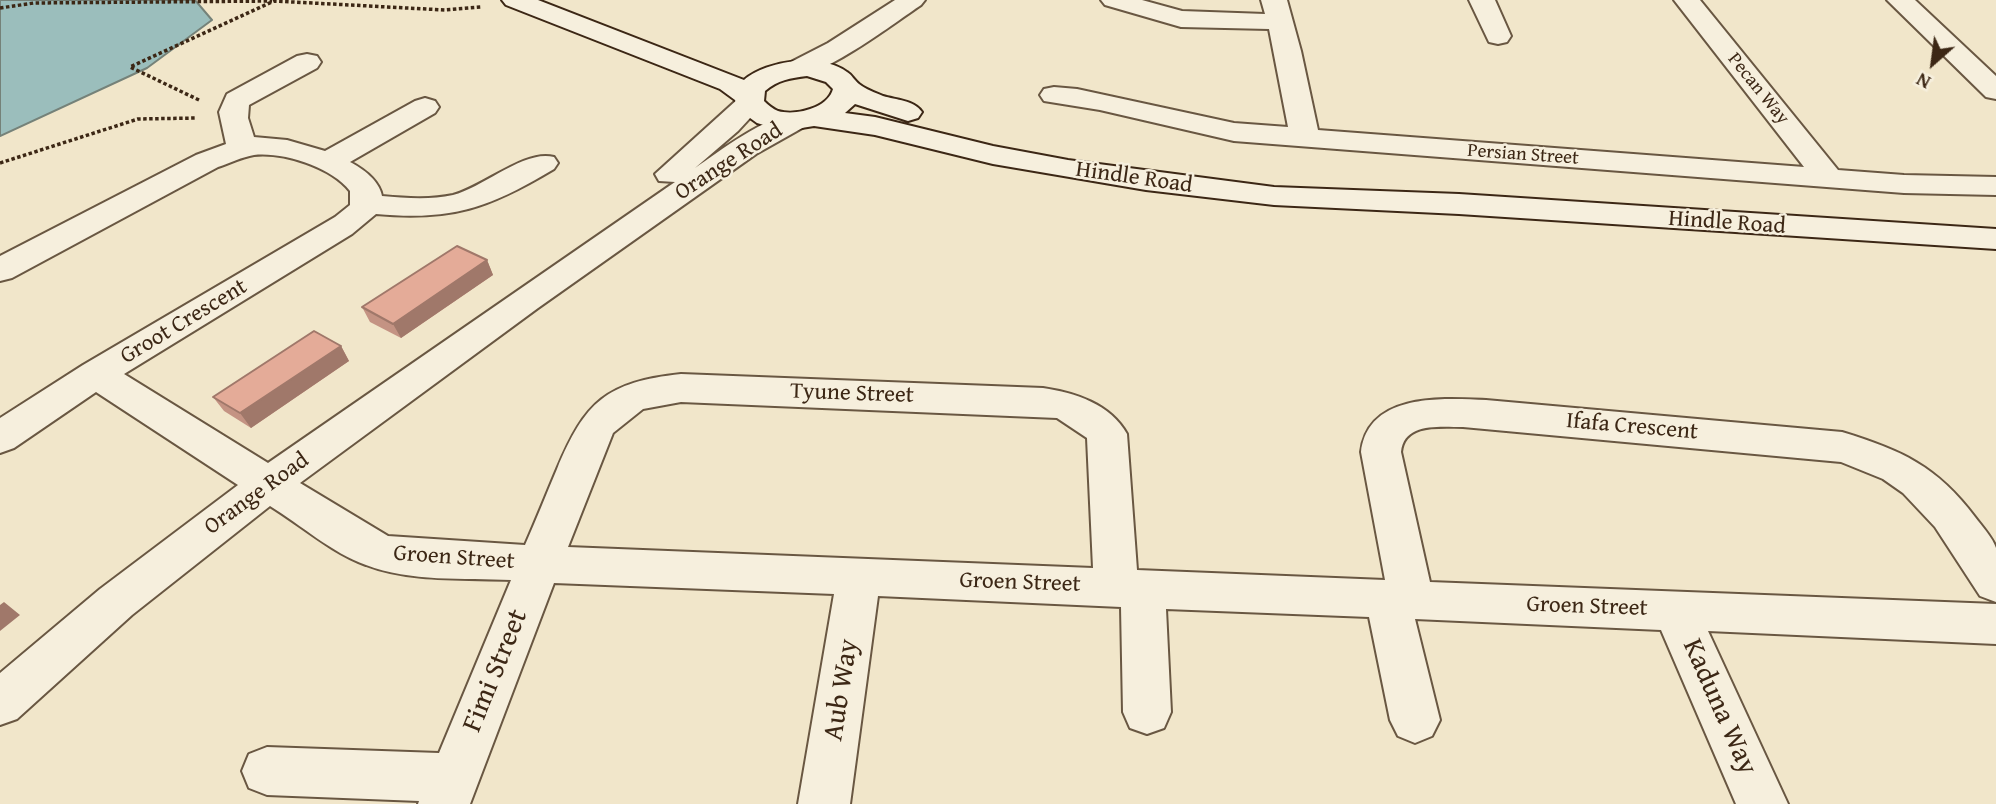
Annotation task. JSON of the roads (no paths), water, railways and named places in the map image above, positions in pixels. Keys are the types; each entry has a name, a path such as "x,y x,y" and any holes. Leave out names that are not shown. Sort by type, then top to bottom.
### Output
{"street":[{"path":"515,0 730,82 749,100"},
{"path":"554,0 737,58 792,70"},
{"name":"Orange Road","path":"526,300 728,125 749,100 757,83 837,49 912,0"},
{"name":"Orange Road","path":"0,704 116,602 269,484 526,300 745,148 805,119 836,109 847,97 846,85 859,63 937,0"},
{"path":"1114,0 1181,19 1277,11 1305,137"},
{"path":"1482,0 1497,36"},
{"name":"Pecan Way","path":"1686,0 1829,178"},
{"path":"1900,0 1996,91"},
{"path":"243,148 232,117 232,109 237,100 307,62"},
{"name":"Hindle Road","path":"792,70 824,71 893,108 956,125 1138,161 1458,204"},
{"name":"Persian Street","path":"1054,95 1110,102 1197,126 1305,137 1829,178 1996,186"},
{"name":"Hindle Road","path":"749,100 761,114 770,118 851,121 993,155 1146,181 1274,196 1458,204 1996,239"},
{"path":"327,162 425,107"},
{"path":"0,270 207,161 243,148 283,148 327,162 365,187 367,204 403,208 451,207 491,194 543,163"},
{"name":"Groot Crescent","path":"0,438 96,374 331,233 361,212 367,204"},
{"name":"Groen Street","path":"96,374 379,552 419,558 1996,624"},
{"name":"Tyune Street","path":"539,564 591,434 612,409 637,394 681,388 1059,404 1074,409 1098,424 1107,434 1147,712"},
{"name":"Ifafa Crescent","path":"1415,720 1381,452 1382,438 1391,425 1425,415 1529,418 1842,447 1867,454 1893,465 1928,489 1941,502 1996,583"},
{"name":"Fimi Street","path":"267,771 449,791 539,564"},
{"name":"Aub Way","path":"824,804 859,577"},
{"name":"Kaduna Way","path":"1676,611 1762,804"}],"water":[{"path":"0,0 195,0 212,20 147,68 0,136"}]}
